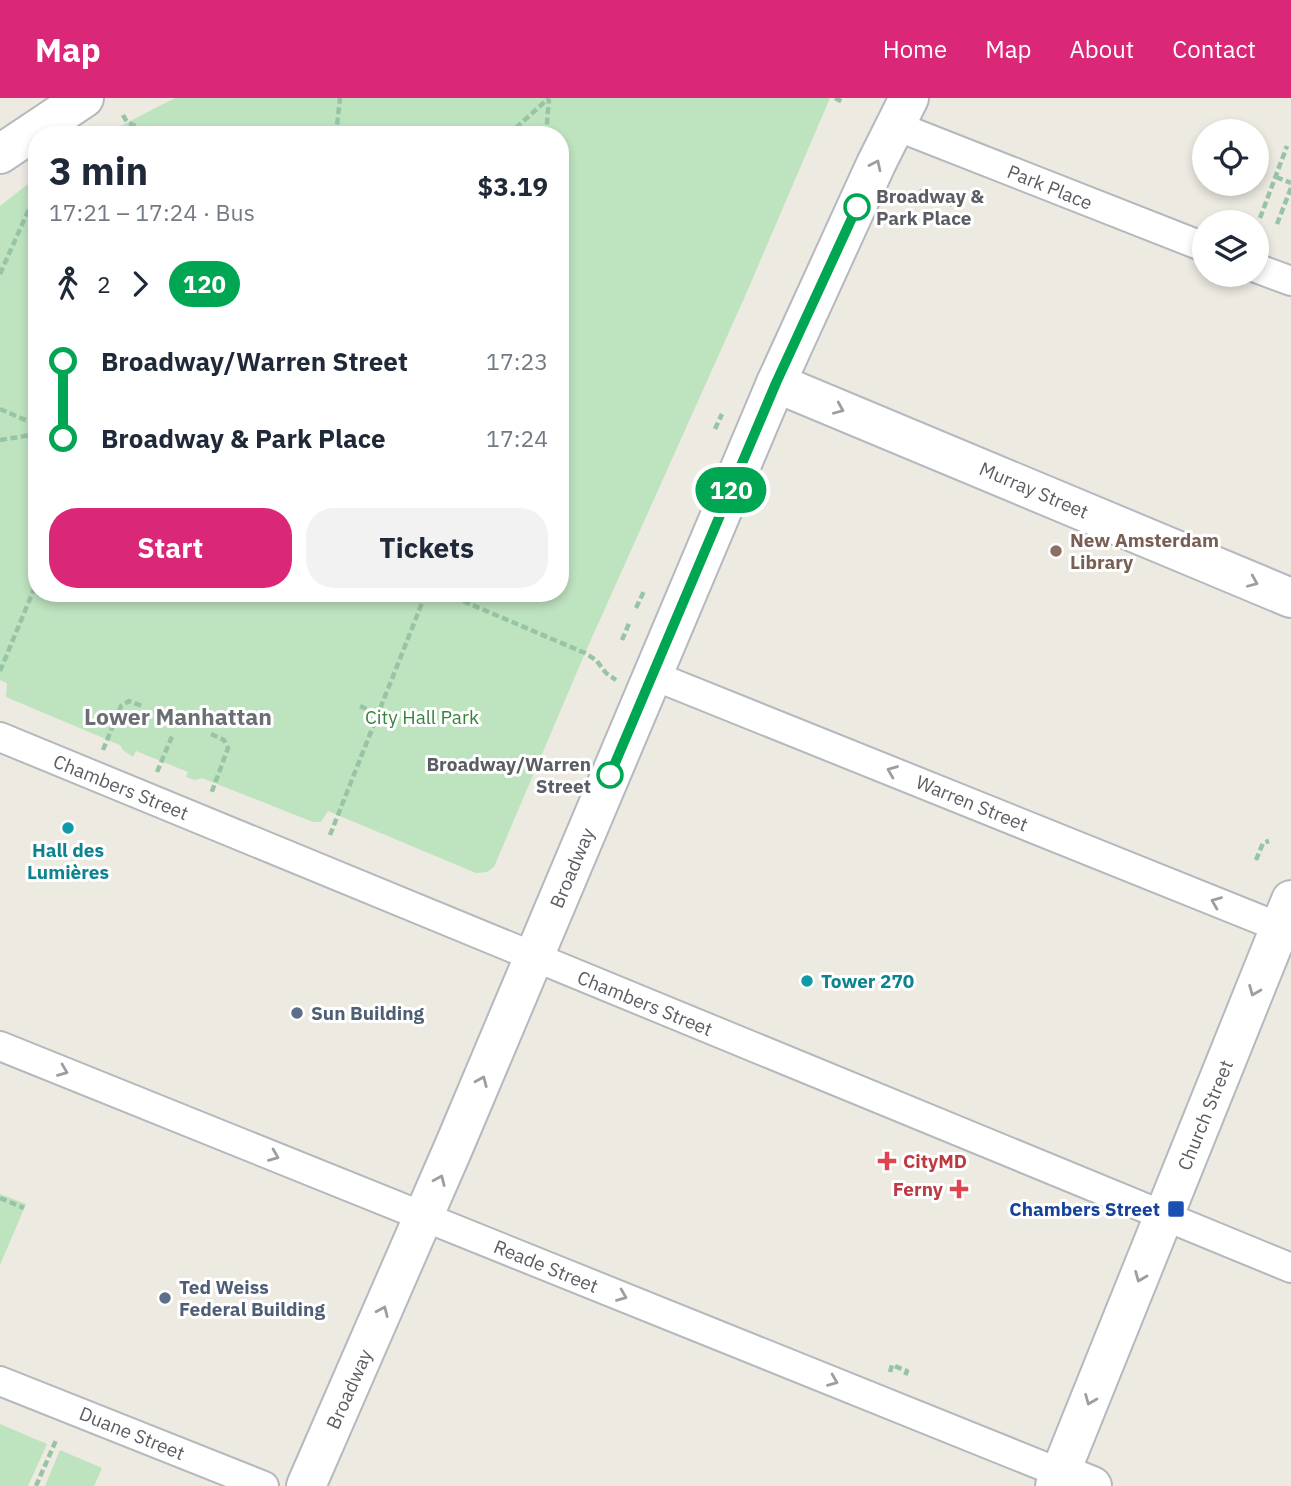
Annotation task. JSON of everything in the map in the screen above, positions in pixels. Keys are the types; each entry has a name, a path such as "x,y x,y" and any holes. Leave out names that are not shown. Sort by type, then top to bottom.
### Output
{"main road":[{"path":"42,126 84,98"},
{"name":"Broadway","path":"306,1486 534,958 634,678 902,112"},
{"path":"0,154 28,135"},
{"name":"Murray Street","path":"776,383 1291,598"},
{"name":"Church Street","path":"1069,1482 1164,1217 1287,920"}],"street":[{"name":"Park Place","path":"902,112 1192,242"},
{"path":"1269,273 1291,281"},
{"name":"Warren Street","path":"634,678 1287,920"},
{"name":"Chambers Street","path":"0,737 1291,1268"},
{"name":"Reade Street","path":"0,1046 1069,1482"},
{"name":"Duane Street","path":"0,1381 264,1486"}],"path":[{"path":"337,126 341,98"},
{"path":"519,126 549,98 547,126"},
{"path":"835,98 843,102"},
{"path":"123,115 127,122 136,126"},
{"path":"1263,210 1287,146"},
{"path":"1275,177 1291,186 1277,224"},
{"path":"919,191 952,205"},
{"path":"0,274 28,211"},
{"path":"0,409 28,421"},
{"path":"715,429 722,414"},
{"path":"0,440 28,435"},
{"path":"636,608 644,591"},
{"path":"0,671 29,602"},
{"path":"330,835 422,602"},
{"path":"465,602 585,653 596,660 606,673 634,678"},
{"path":"622,640 630,621"},
{"path":"103,751 121,706 129,701 142,706"},
{"path":"360,706 378,714"},
{"path":"160,765 173,734"},
{"path":"211,734 224,740 228,748 211,794"},
{"path":"1256,860 1263,843 1269,841"},
{"path":"0,1198 24,1208"},
{"path":"890,1372 892,1366 903,1369 906,1371 904,1378"},
{"path":"36,1486 57,1438"}],"green space":[{"name":"City Hall Park","path":"175,98 830,98 746,294 585,653 494,867 487,872 476,873 328,811 321,822 313,822 202,778 195,780 186,777 188,772 136,751 133,757 120,745 6,697 7,683 0,680 0,206 28,184 28,602 569,602 569,126 121,126"},
{"path":"0,1194 26,1204 0,1265"},
{"path":"0,1424 47,1444 28,1486 0,1486"},
{"path":"60,1450 102,1468 94,1486 45,1486"}],"bus line":[{"name":"120","path":"610,775 776,383 857,207"}],"place":[{"name":"Broadway & Park Place","path":"857,207"},
{"name":"New Amsterdam Library","path":"1056,551"},
{"name":"Broadway/Warren Street","path":"610,775"},
{"name":"Hall des Lumières","path":"68,828"},
{"name":"Tower 270","path":"807,981"},
{"name":"Sun Building","path":"297,1013"},
{"name":"CityMD","path":"887,1161"},
{"name":"Ferny","path":"959,1189"},
{"name":"Chambers Street","path":"1176,1209"},
{"name":"Ted Weiss Federal Building","path":"165,1298"}],"district":[{"name":"Lower Manhattan","path":"178,717"}]}
